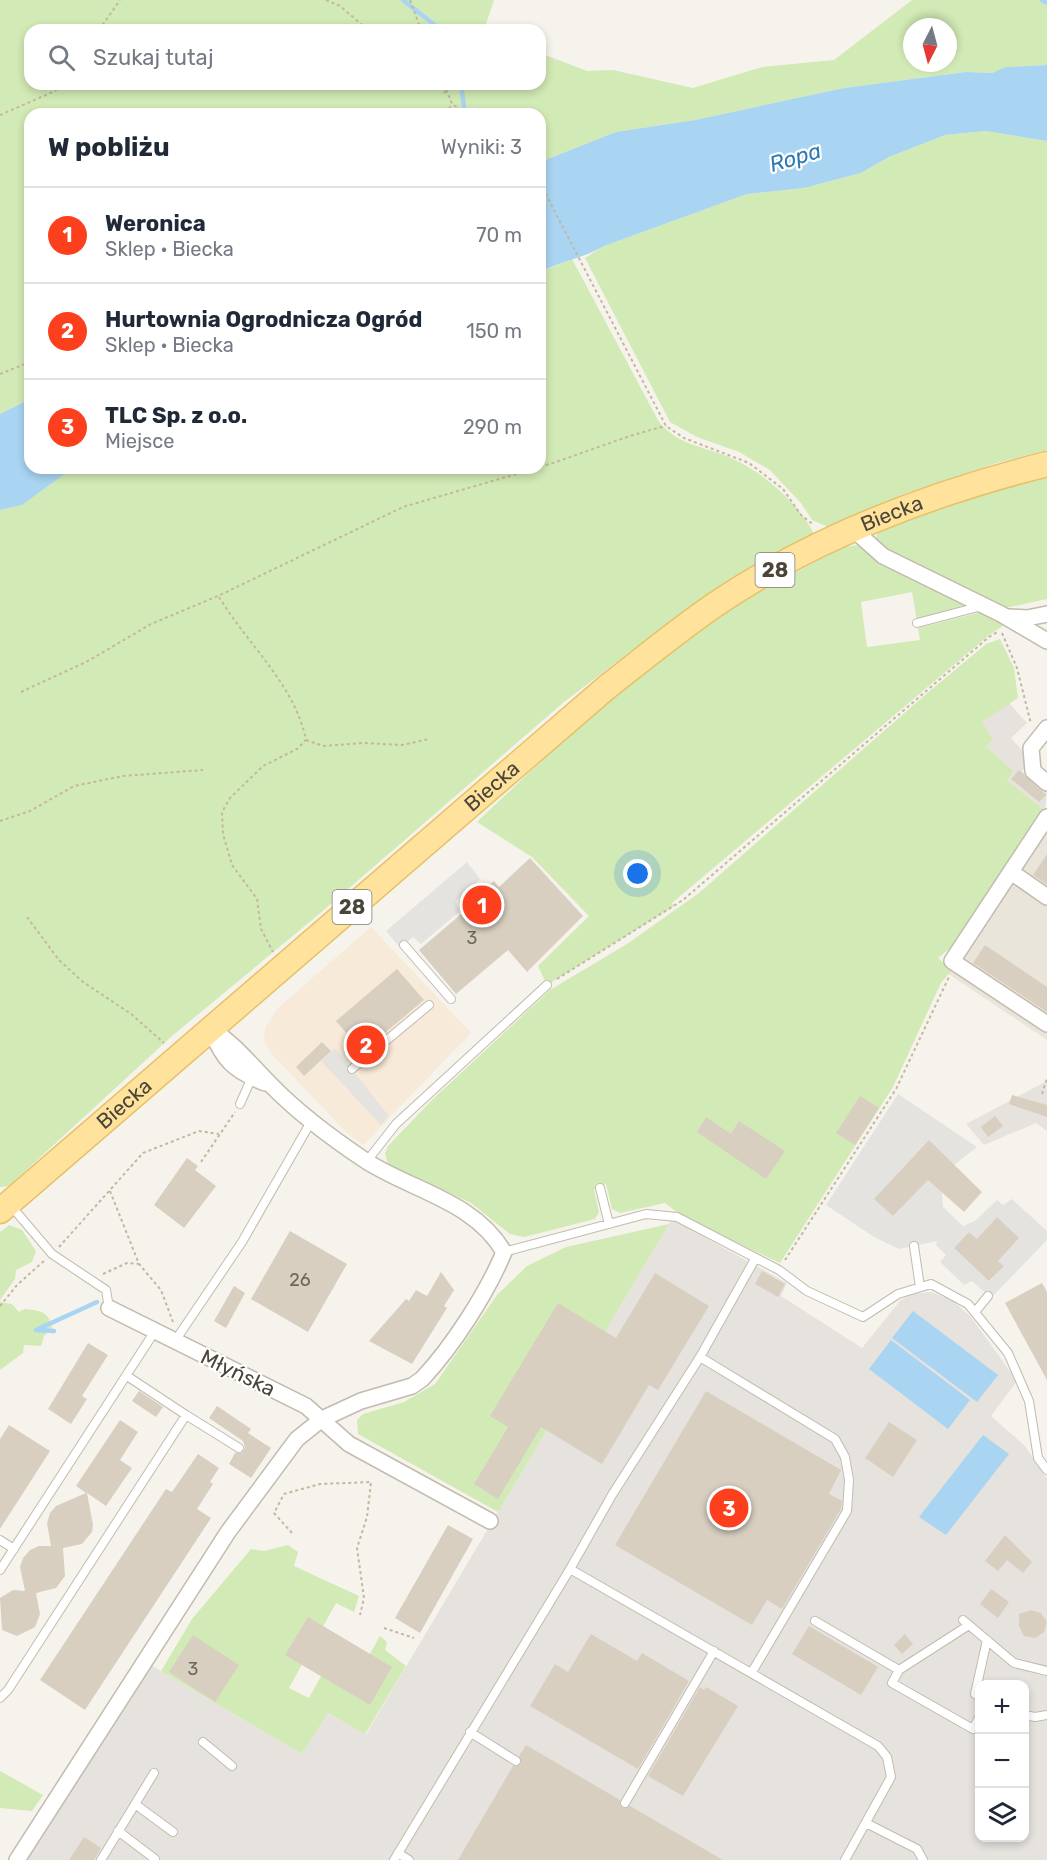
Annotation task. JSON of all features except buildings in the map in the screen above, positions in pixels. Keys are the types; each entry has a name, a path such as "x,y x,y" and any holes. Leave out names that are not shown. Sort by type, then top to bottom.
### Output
{"main road":[{"name":"Biecka","path":"4,1207 178,1054 284,966 607,687 677,632 718,603 781,566 888,514 990,478 1047,464"}],"street":[{"path":"854,530 884,556 1008,618 1047,641"},
{"path":"1008,618 1027,618 1047,614"},
{"path":"1043,731 1031,748 1033,771 1047,783"},
{"path":"1047,817 952,962 1047,1024"},
{"path":"1011,872 1047,897"},
{"path":"210,1028 224,1059 252,1077 271,1085"},
{"path":"17,1860 228,1532 297,1439 322,1419 361,1401 411,1386 422,1379 476,1304 494,1276 504,1252 494,1234 470,1213 367,1161 312,1120 271,1085 234,1044 210,1028"},
{"name":"Młyńska","path":"109,1308 155,1331 177,1338 306,1406 349,1444 490,1521"}],"lane":[{"path":"917,623 983,605"},
{"path":"404,945 451,999"},
{"path":"367,1161 396,1124 547,985"},
{"path":"352,1069 429,1005"},
{"path":"240,1104 252,1077"},
{"path":"177,1338 243,1242 312,1120"},
{"path":"600,1188 609,1224"},
{"name":"Młyńska","path":"4,1207 52,1254 106,1290 109,1308"},
{"path":"504,1252 646,1214 677,1217 755,1259 779,1269 807,1291 863,1317 898,1294 932,1284 968,1304 1008,1353 1021,1378 1029,1401 1038,1458 1047,1470"},
{"path":"914,1246 920,1287"},
{"path":"409,1860 396,1856 570,1569 612,1495 700,1357 755,1259"},
{"path":"975,1312 988,1296"},
{"path":"0,1570 155,1331"},
{"path":"700,1357 835,1438 845,1457 849,1480 847,1511 752,1672"},
{"path":"127,1376 239,1448"},
{"path":"0,1698 5,1695 186,1415"},
{"path":"0,1540 14,1549"},
{"path":"570,1569 878,1746 887,1757 891,1777 844,1860"},
{"path":"815,1621 899,1670"},
{"path":"975,1725 973,1729 892,1683 899,1670 966,1622 1014,1663 1047,1671"},
{"path":"976,1680 987,1640"},
{"path":"625,1803 714,1652"},
{"path":"1029,1716 1047,1715"},
{"path":"470,1732 516,1761"},
{"path":"203,1742 232,1766"},
{"path":"101,1860 154,1773"},
{"path":"135,1804 173,1832"},
{"path":"866,1823 917,1849 923,1860"},
{"path":"118,1831 155,1859"}],"path":[{"path":"103,24 120,0"},
{"path":"326,0 340,6 361,24"},
{"path":"410,0 420,24"},
{"path":"0,115 57,90"},
{"path":"442,90 448,95"},
{"path":"446,90 452,104 458,108"},
{"path":"450,108 452,104"},
{"path":"546,195 666,426 684,438 749,463 783,489 801,515 816,526"},
{"path":"0,374 24,364"},
{"path":"546,465 606,446 627,435 666,426"},
{"path":"21,692 88,661 152,624 218,596 404,507 515,474"},
{"path":"218,596 239,629 286,687 302,720 306,740"},
{"path":"547,985 683,900 989,637 1001,630 1008,618"},
{"path":"1001,630 1017,668 1031,725 1043,731"},
{"path":"306,740 323,746 363,743 402,745 429,739"},
{"path":"284,966 267,945 261,929 257,899 232,865 223,834 222,812 230,798 263,766 297,749 306,740"},
{"path":"0,821 30,811 74,786 123,776 203,770"},
{"path":"27,917 59,960 83,982 131,1014 178,1054"},
{"path":"779,1269 896,1089 946,981 958,966"},
{"path":"1042,1094 1047,1078"},
{"path":"201,1162 240,1104"},
{"path":"0,1306 17,1285 52,1254 143,1153 199,1131 219,1134"},
{"path":"110,1191 139,1264 161,1290 177,1338"},
{"path":"91,1280 127,1263 139,1264"},
{"path":"291,1533 274,1513 284,1494 320,1484 371,1482 367,1516 357,1548 364,1598 360,1616"},
{"path":"384,1628 414,1638"}],"shaded area":[{"path":"1009,703 1027,723 1011,738 1031,760 1022,771 1047,792 1045,811 1007,780 1014,772 986,746 982,722"},
{"path":"1047,810 1047,1040 941,969"},
{"path":"467,862 480,879 456,901 459,912 421,944 413,937 400,948 386,931"},
{"path":"371,927 471,1033 363,1145 346,1132 272,1054 264,1041 265,1028 277,1009"},
{"path":"335,1048 389,1116 381,1125 321,1061"},
{"path":"1047,1081 1047,1131 1036,1123 984,1145 966,1124"},
{"path":"898,1094 977,1147 954,1165 942,1192 943,1207 963,1226 975,1221 997,1200 1003,1205 1012,1199 1047,1231 1047,1240 991,1298 972,1281 964,1285 940,1262 946,1255 936,1245 937,1241 899,1249 874,1237 826,1205","holes":["997,1218 998,1261 1003,1266 990,1281 954,1248 969,1232 977,1239"]},
{"path":"672,1219 787,1283 781,1296 862,1348 900,1301 911,1294 931,1292 952,1300 971,1317 1017,1381 991,1416 1025,1446 1047,1479 1047,1860 22,1860 149,1664 302,1754 328,1713 366,1734"}],"green space":[{"path":"0,0 494,0 486,24 24,24 24,90 546,90 546,55 587,71 613,70 693,88 762,67 834,60 912,0 1047,0 1047,65 1007,67 992,73 966,72 844,88 695,120 616,132 546,160 546,108 24,108 24,402 0,414"},
{"path":"986,131 1047,141 1047,450 997,463 901,495 833,529 812,520 801,503 770,470 739,452 697,437 670,422 585,258 604,246 747,194 804,188 861,173 889,157 945,135"},
{"path":"572,259 659,422 666,429 681,439 737,461 763,477 798,510 814,534 810,540 791,548 648,638 564,702 318,915 172,1036 9,1186 0,1187 0,510 22,505 65,474 546,474 546,270"},
{"path":"1047,476 1047,599 1001,609 894,555 875,542 877,534 889,527 982,493"},
{"path":"857,545 977,605 917,621 912,592 861,602 867,647 920,640 918,628 986,611 1008,622 988,636 672,903 674,906 547,985 538,966 589,916 532,857 477,822 629,683 683,641 722,615 803,568 845,547"},
{"path":"1000,639 1014,668 1018,698 982,722 993,739 986,746 1014,772 1007,780 1045,811 961,939 938,958 952,970 941,983 893,1087 780,1263 686,1219 665,1203 620,1213 612,1209 606,1184 594,1190 599,1212 595,1219 524,1237 510,1234 471,1203 388,1164 385,1154 388,1146 433,1099 550,990 627,944 699,893 925,695 986,644"},
{"path":"669,1224 498,1512 358,1434 357,1420 363,1414 404,1402 435,1384 497,1295 527,1266 566,1247"},
{"path":"9,1225 22,1230 36,1251 32,1262 16,1270 15,1279 0,1300 0,1232"},
{"path":"0,1302 12,1304 19,1312 24,1309 42,1312 51,1322 52,1328 44,1336 41,1346 24,1345 23,1353 0,1370"},
{"path":"288,1545 298,1552 294,1566 359,1596 354,1612 336,1603 289,1688 309,1698 325,1669 353,1684 380,1636 387,1642 385,1650 406,1666 365,1734 328,1713 302,1754 161,1671 192,1619 251,1549 264,1551"},
{"path":"0,1771 43,1795 32,1811 0,1808"}],"water":[{"name":"Ropa","path":"1047,65 1047,141 986,131 945,135 889,157 861,173 804,188 747,194 546,269 546,160 616,132 695,120 844,88 966,72 992,73 1006,67"},
{"path":"24,402 24,474 65,474 22,505 0,510 0,414"},
{"path":"913,1311 998,1375 977,1402 892,1338"},
{"path":"891,1340 970,1400 948,1429 869,1369"},
{"path":"983,1435 1009,1454 946,1535 919,1517"}],"waterway":[{"path":"403,0 433,24"},
{"path":"1042,0 1047,3"},
{"path":"462,90 464,108"},
{"path":"54,1331 36,1330 97,1302"}],"place":[{"name":"Weronica","path":"482,905"},
{"name":"Hurtownia Ogrodnicza Ogród","path":"366,1045"},
{"name":"TLC Sp. z o.o.","path":"729,1508"}]}
